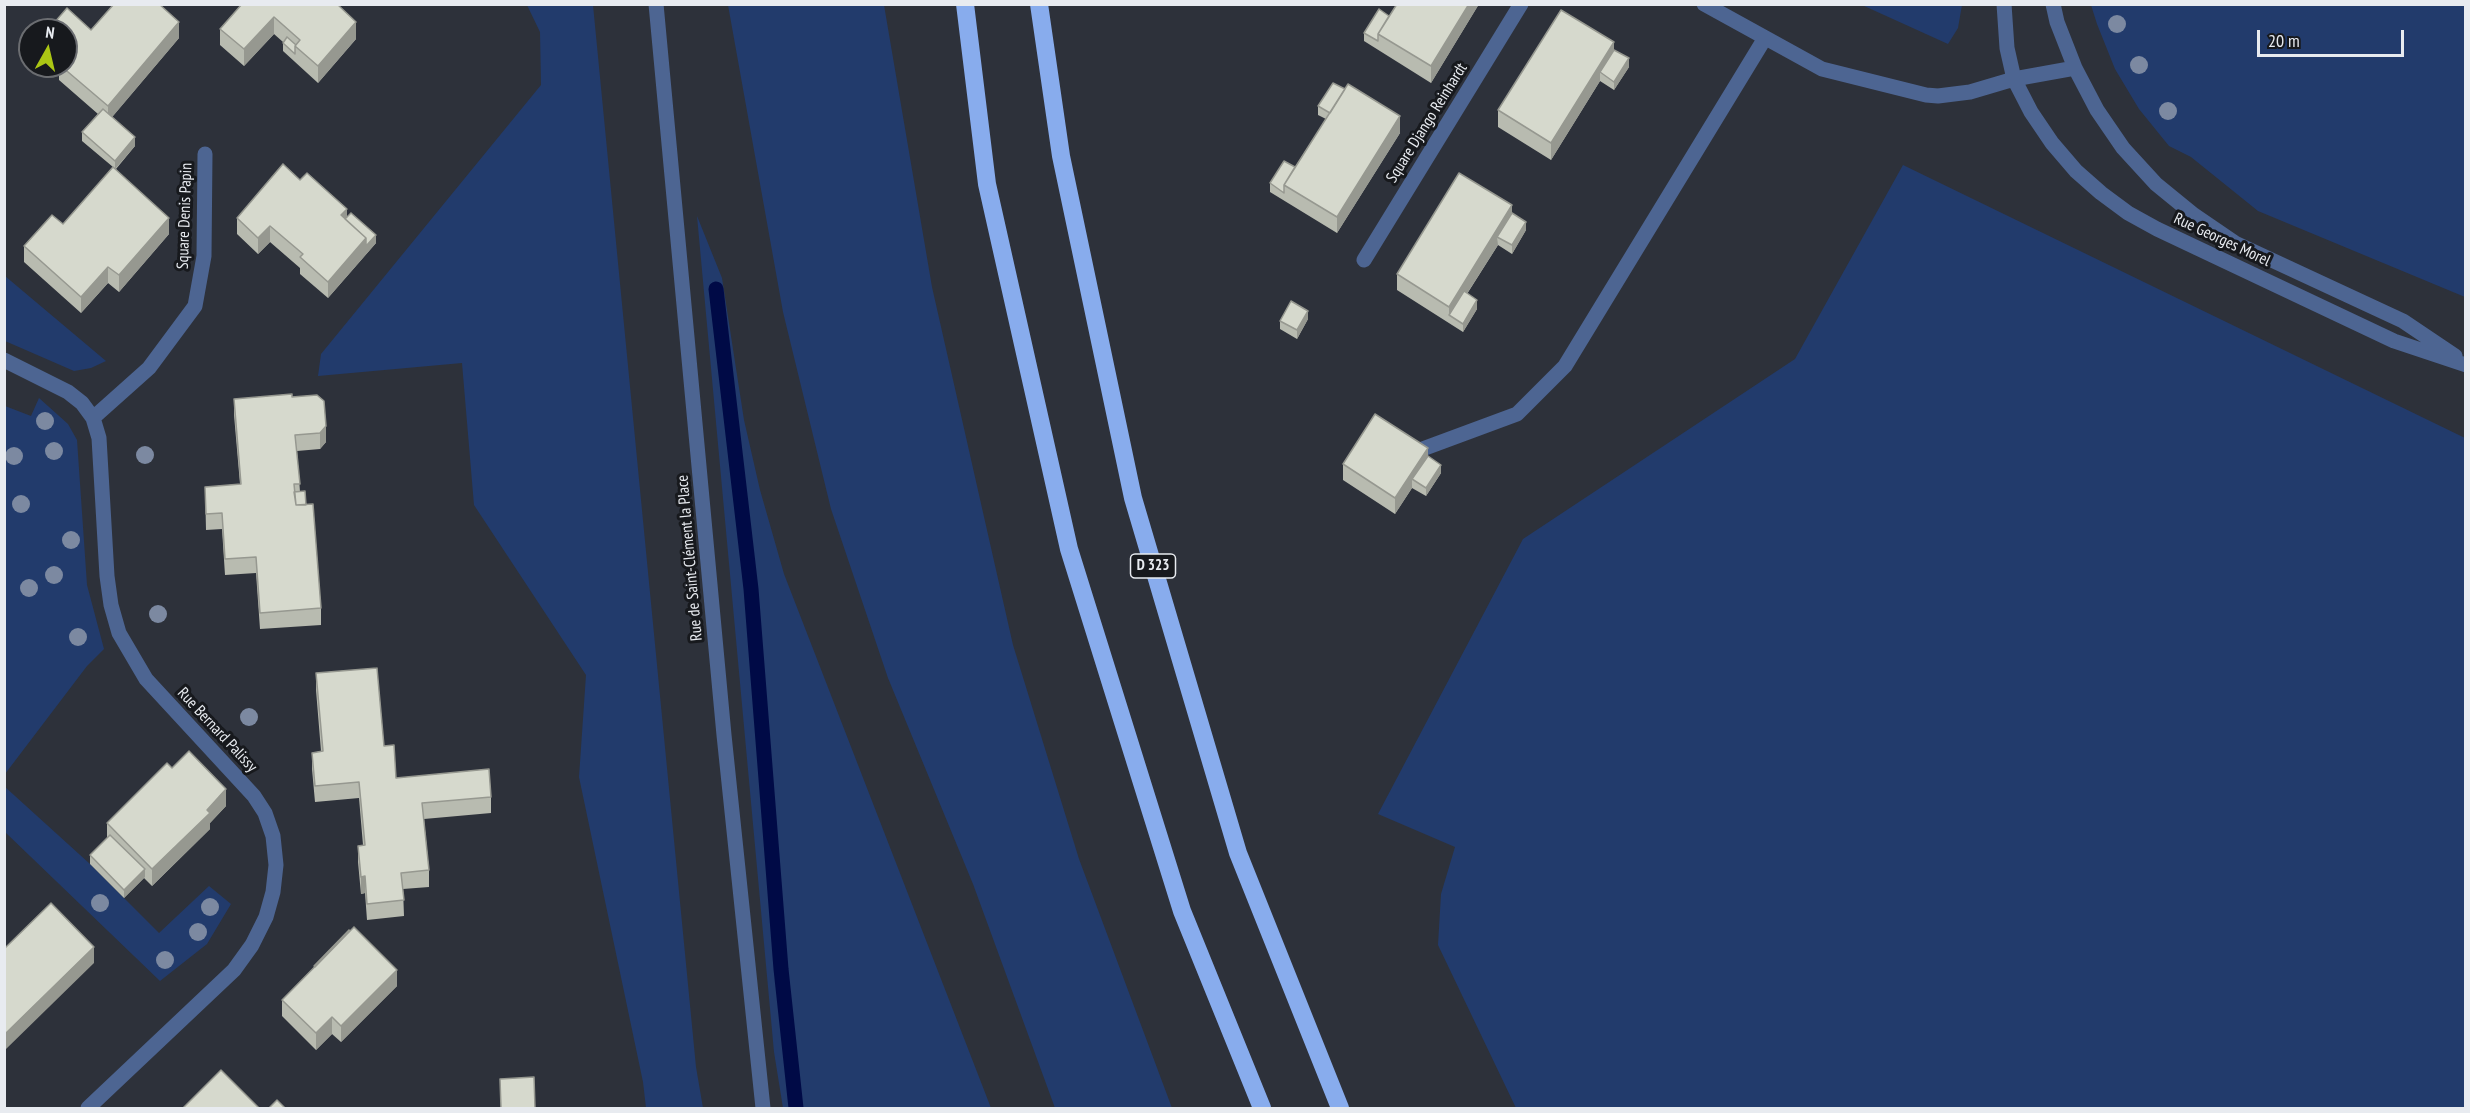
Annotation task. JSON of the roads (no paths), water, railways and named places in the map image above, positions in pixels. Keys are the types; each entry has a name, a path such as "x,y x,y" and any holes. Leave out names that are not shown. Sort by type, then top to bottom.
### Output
{"highway":[{"path":"965,4 987,184 1069,549 1182,911 1262,1108"},
{"name":"D 323","path":"1039,4 1061,156 1133,498 1238,853 1340,1108"}],"street":[{"name":"Rue de Saint-Clément la Place","path":"656,4 724,735 763,1108"},
{"name":"Square Django Reinhardt","path":"1364,260 1521,4"},
{"path":"1704,4 1822,69 1926,95 1938,96 1970,92 2014,79 2075,68"},
{"name":"Rue Georges Morel","path":"2004,4 2007,48 2014,79 2031,112 2058,150 2076,171 2101,193 2128,213 2157,229 2394,341 2466,364"},
{"name":"Rue Georges Morel","path":"2053,4 2057,22 2075,68 2097,110 2123,148 2156,184 2193,215 2235,243 2403,321 2466,364"},
{"path":"1398,458 1517,414 1565,366 1765,38"},
{"name":"Square Denis Papin","path":"93,418 149,368 195,306 204,256 205,154"},
{"path":"4,360 68,392 93,418"},
{"name":"Rue Bernard Palissy","path":"88,1108 234,970 252,945 266,917 273,892 276,865 273,836 265,813 254,796 146,679 119,633 111,605 107,576 99,438 93,418"}],"waterway":[{"path":"716,289 751,589 781,969 796,1108"}]}
